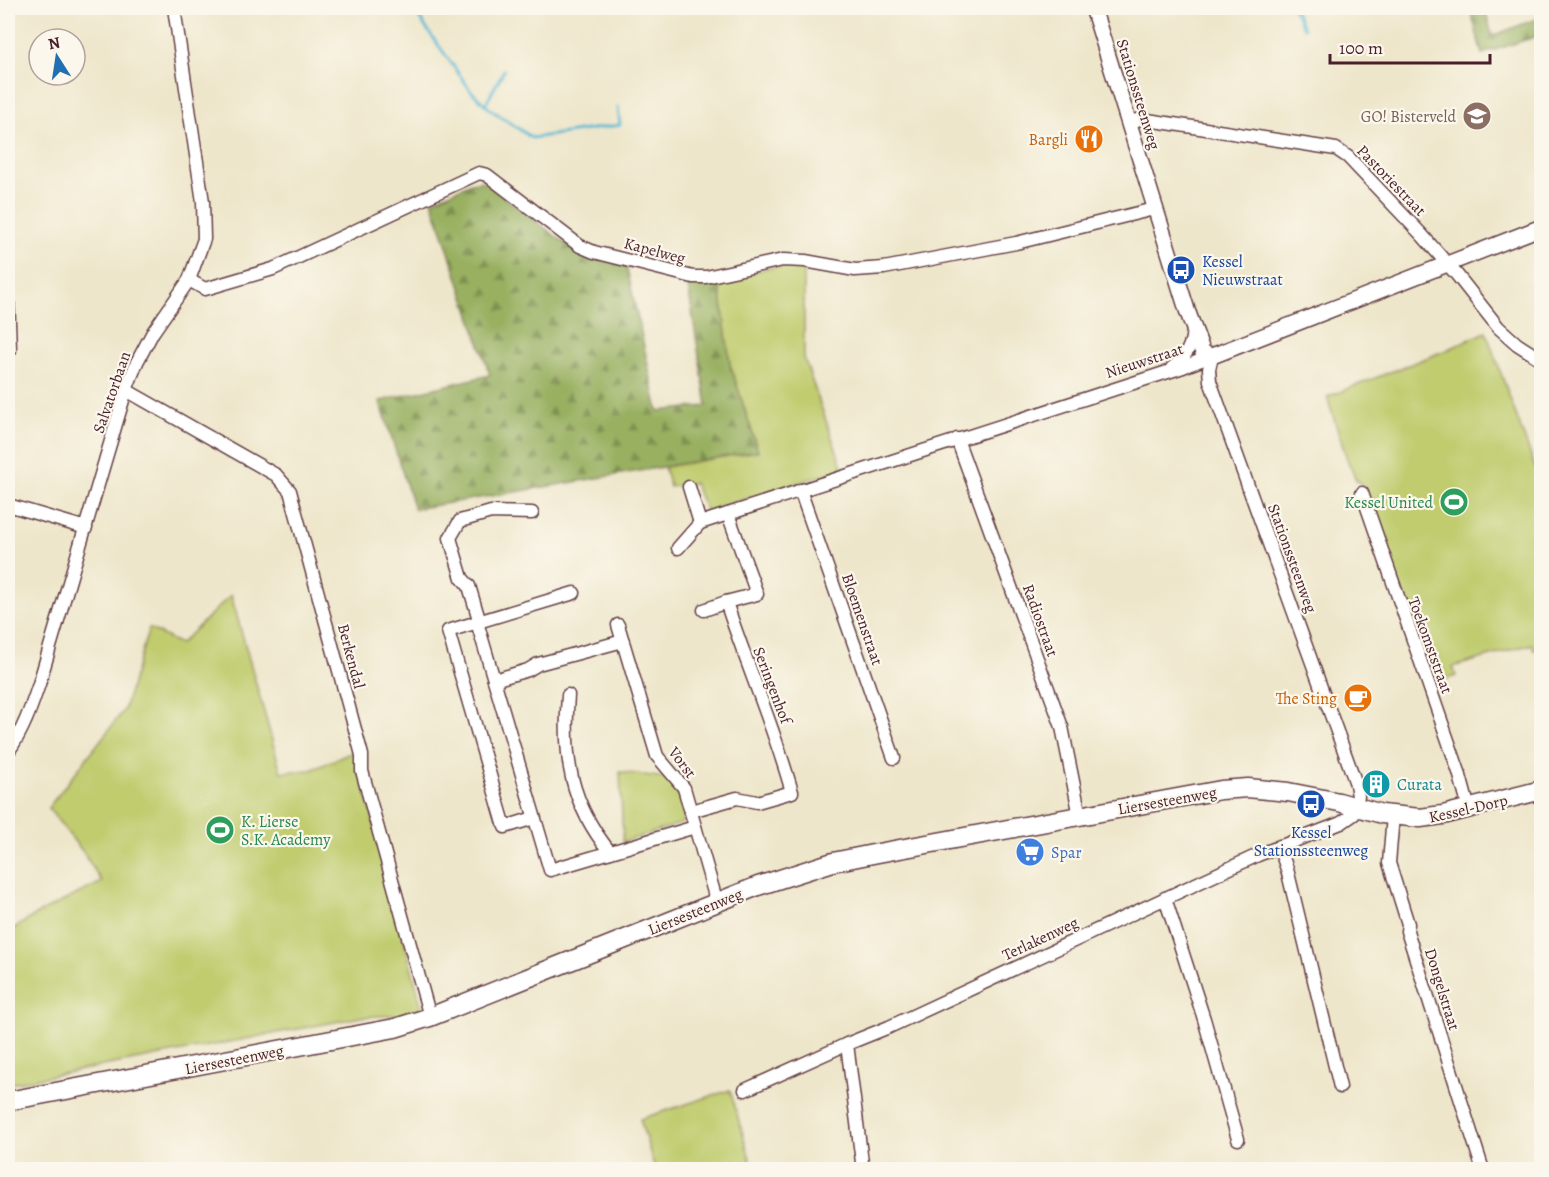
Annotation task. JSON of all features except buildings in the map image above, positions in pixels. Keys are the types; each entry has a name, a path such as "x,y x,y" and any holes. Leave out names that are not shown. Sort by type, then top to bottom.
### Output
{"main road":[{"name":"Liersesteenweg","path":"8,1101 396,1028 430,1017 798,872 833,862 1221,790 1248,788 1288,792 1393,816"},
{"name":"Kessel-Dorp","path":"1393,816 1431,818 1542,789"}],"street":[{"name":"Salvatorbaan","path":"8,752 29,714 136,362 153,332 189,280 204,239 203,202 174,8"},
{"name":"Stationssteenweg","path":"1093,8 1193,328 1203,352 1212,356 1209,369 1210,381 1356,784 1357,806"},
{"name":"Pastoriestraat","path":"1129,122 1141,119 1336,149 1348,157 1447,263 1498,327 1542,360"},
{"name":"Kapelweg","path":"189,280 205,289 273,269 479,173 487,175 580,246 594,252 693,277 706,277 783,261 812,262 855,270 884,268 1016,243 1154,209"},
{"name":"Nieuwstraat","path":"728,514 1183,367 1542,227"},
{"path":"8,295 10,350"},
{"path":"1168,370 1185,357 1192,341 1193,328"},
{"name":"Berkendal","path":"126,390 276,475 290,491 362,755 362,771 430,1017"},
{"name":"Radiostraat","path":"957,439 1062,727 1080,816"},
{"path":"689,487 700,523"},
{"name":"Bloemenstraat","path":"800,490 894,758"},
{"name":"Toekomststraat","path":"1362,493 1459,772 1468,809"},
{"path":"8,505 86,528"},
{"path":"532,513 491,512 460,520 450,538 462,578 469,586 478,616 477,622 550,870 696,827"},
{"path":"678,548 700,523 728,514 757,594 704,610"},
{"path":"534,818 505,827 448,630 574,593"},
{"name":"Seringenhof","path":"691,812 737,798 757,802 792,792 778,742 726,602"},
{"name":"Vorst","path":"618,625 657,756 684,788 717,903"},
{"path":"494,680 528,670 538,664 623,641"},
{"path":"568,695 567,759 572,779 593,831 610,852"},
{"name":"Terlakenweg","path":"745,1090 874,1034 1279,846 1348,819 1354,814 1357,806"},
{"name":"Dongelstraat","path":"1393,816 1389,863 1408,924 1407,931 1483,1170"},
{"path":"1279,846 1287,869 1340,1088"},
{"path":"1165,898 1204,1019 1238,1139"},
{"path":"847,1044 863,1170"}],"green space":[{"path":"1470,8 1485,8 1492,36 1541,17 1541,35 1482,54"},
{"path":"483,181 566,244 586,255 626,264 658,411 707,406 687,280 719,280 730,364 758,451 414,509 380,401 490,375 432,201 471,183"},
{"path":"804,265 804,358 843,469 706,511 694,483 670,487 664,467 758,451 730,364 719,280 772,267"},
{"name":"Kessel United","path":"1486,332 1541,484 1541,648 1534,650 1532,644 1453,667 1456,676 1430,684 1362,485 1359,481 1357,482 1347,459 1327,397"},
{"name":"K. Lierse S.K. Academy","path":"231,595 281,772 311,770 355,751 422,1008 399,1015 361,1017 8,1084 8,932 37,914 102,882 83,852 48,808 124,710 149,628 180,644"},
{"path":"620,772 667,778 678,793 683,805 683,823 623,842"},
{"path":"730,1090 753,1169 655,1169 640,1119"}],"waterway":[{"path":"412,8 471,91 490,109 532,138 620,125 618,107"},
{"path":"1293,8 1304,28"},
{"path":"485,105 504,70"}],"place":[{"name":"GO! Bisterveld","path":"1477,116"},
{"name":"Bargli","path":"1089,139"},
{"name":"Kessel Nieuwstraat","path":"1181,270"},
{"name":"Kessel United","path":"1454,502"},
{"name":"The Sting","path":"1358,698"},
{"name":"Curata","path":"1376,784"},
{"name":"Kessel Stationssteenweg","path":"1311,804"},
{"name":"K. Lierse S.K. Academy","path":"220,830"},
{"name":"Spar","path":"1030,852"}]}
